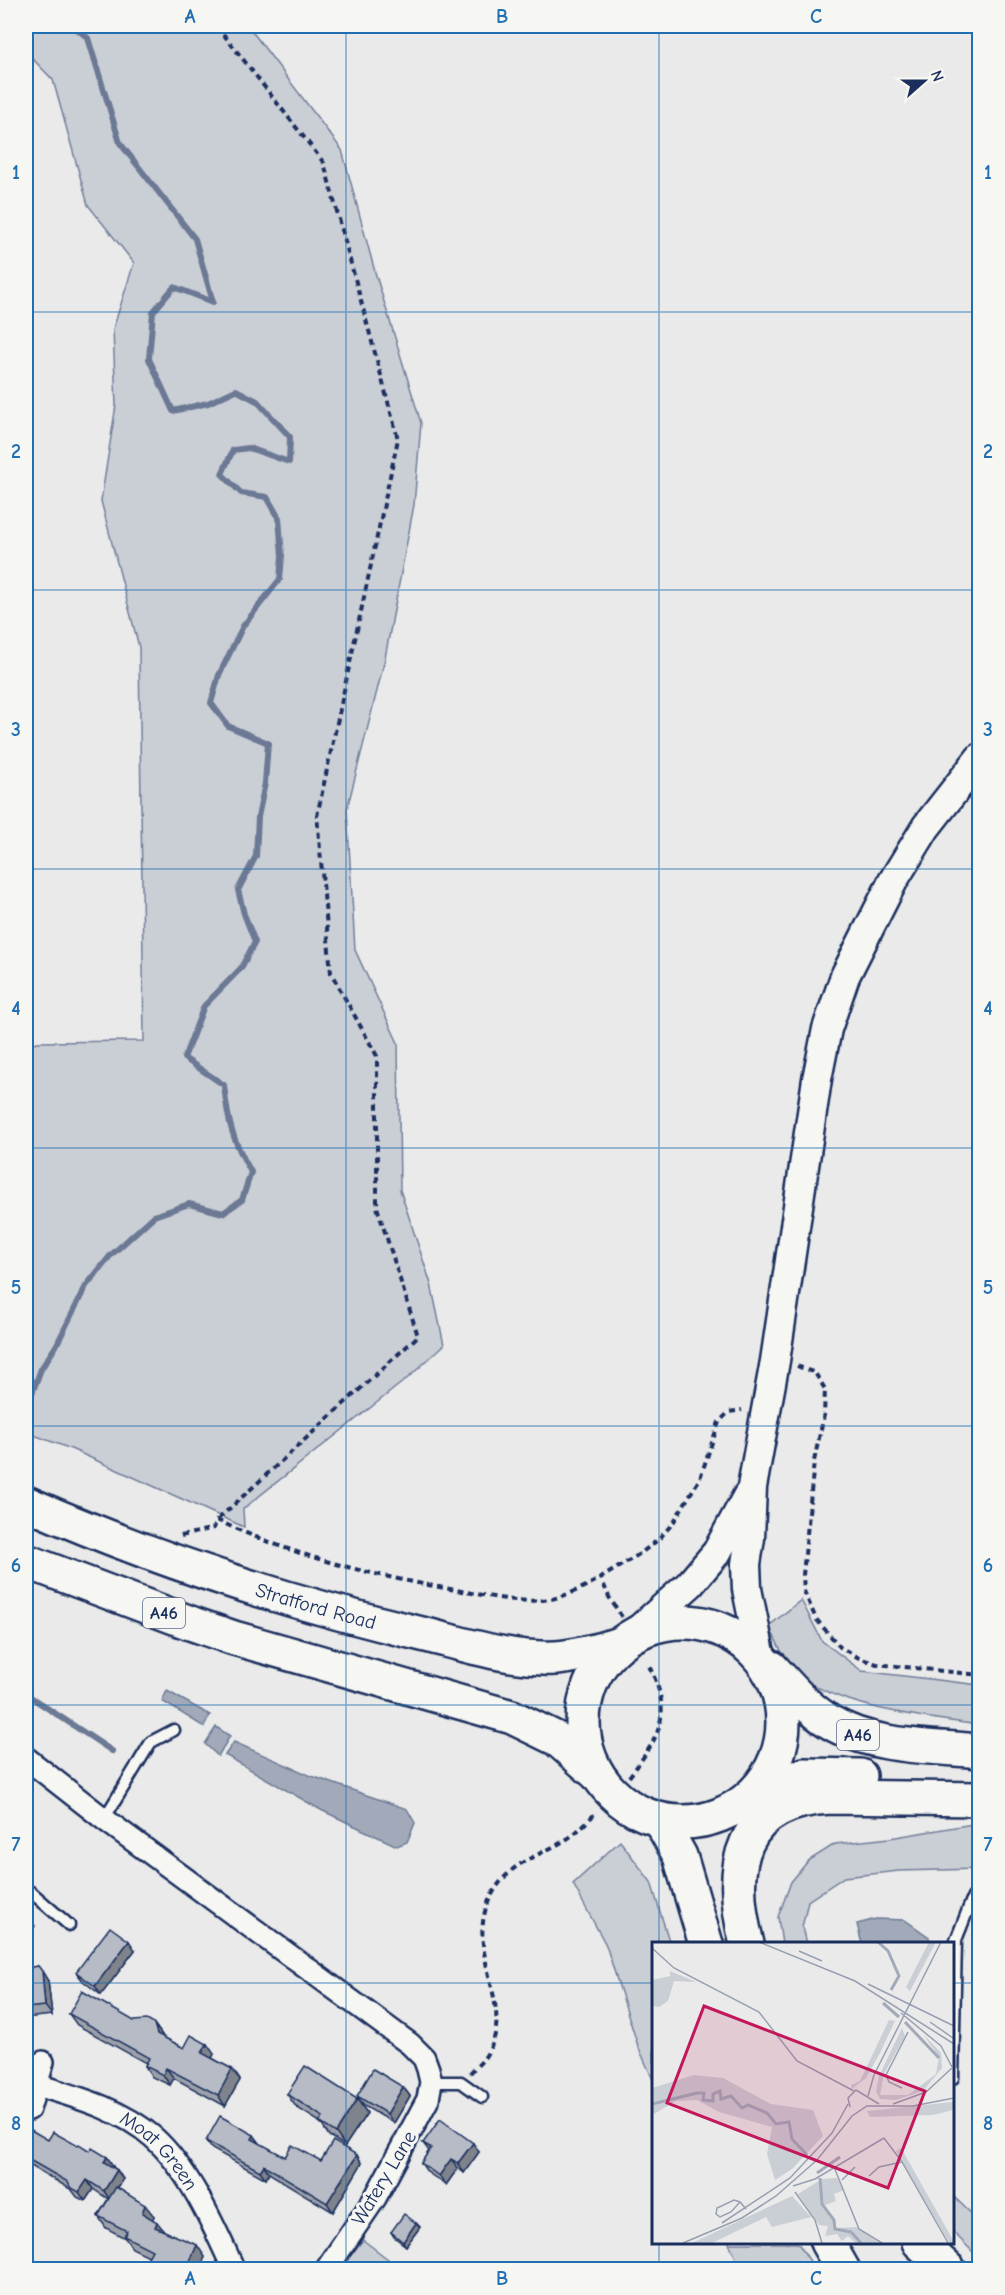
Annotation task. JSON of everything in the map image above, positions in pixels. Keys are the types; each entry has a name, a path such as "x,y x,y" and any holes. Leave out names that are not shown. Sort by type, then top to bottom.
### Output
{"highway":[{"name":"Stratford Road","path":"26,1503 122,1541 300,1602 380,1624 505,1653 555,1658 590,1652 625,1633"},
{"name":"A46","path":"26,1561 193,1624 512,1717 557,1739 597,1774"},
{"path":"26,1574 88,1595 193,1624"},
{"path":"730,1942 722,1908 719,1881 723,1852 773,1762 781,1730 781,1712 764,1659 742,1639 722,1628 700,1623 677,1622 625,1633 593,1675 585,1696 587,1749 597,1774 622,1798 661,1822 688,1824 704,1821 751,1798"},
{"name":"A46","path":"764,1659 799,1698 845,1730 879,1740 980,1751"},
{"name":"A46","path":"751,1798 789,1779 804,1775 980,1780"},
{"path":"746,1942 738,1899 743,1851 753,1833 779,1809 807,1798 980,1799"},
{"path":"661,1822 680,1856 705,1942"},
{"path":"828,2244 843,2270"},
{"path":"921,2244 949,2270"}],"main road":[{"path":"764,1659 747,1589 746,1564 750,1538 752,1487 776,1361 817,1079 831,1018 845,976 893,881 926,827 980,758"},
{"path":"625,1633 690,1584 717,1551 752,1487"}],"street":[{"path":"26,1758 104,1819 410,2044 424,2058 431,2082"},
{"path":"29,2109 43,2062"},
{"name":"Watery Lane","path":"326,2270 375,2198 420,2117 428,2099 431,2082"},
{"name":"Moat Green","path":"37,2085 88,2100 129,2121 153,2137 181,2169 219,2237 234,2270"}],"lane":[{"path":"104,1819 152,1742 174,1730"},
{"path":"26,1891 32,1892 69,1925"},
{"path":"954,2032 956,1940 973,1897 980,1894"},
{"path":"431,2082 461,2082 482,2097"}],"path":[{"path":"177,1537 214,1528 217,1520 418,1336 377,1207 377,1056 331,973 316,816 398,439 324,163 217,26"},
{"path":"776,1361 807,1368 815,1373 825,1389 824,1415 814,1461 803,1575 804,1591 816,1619 840,1647 868,1662 980,1675"},
{"path":"217,1520 274,1544 350,1568 488,1596 544,1600 577,1591 650,1546 673,1523 700,1478 719,1422 729,1412 750,1409 767,1410"},
{"path":"601,1578 625,1633"},
{"path":"629,1777 654,1743 662,1719 656,1680 649,1666"},
{"path":"461,2082 488,2054 494,2038 495,2008 482,1944 482,1929 488,1902 502,1879 517,1866 531,1856 568,1838 595,1814"}],"shaded area":[{"path":"26,26 248,26 342,150 375,272 421,423 414,505 384,663 347,809 355,950 398,1043 400,1190 431,1284 444,1345 409,1377 243,1509 244,1527 71,1449 26,1432 26,1045 37,1042 144,1041 139,647 101,501 116,405 113,329 134,263 88,205 53,80 26,52"},
{"path":"801,1600 822,1641 862,1671 979,1685 979,1725 879,1708 827,1692 807,1681 788,1663 769,1626"},
{"path":"979,1824 979,1869 899,1871 844,1877 808,1901 802,1927 806,1942 782,1942 778,1917 791,1882 808,1861 835,1844"},
{"path":"620,1841 651,1882 669,1942 652,1942 652,2078 638,2046 606,1945 573,1884"},
{"path":"954,2197 979,2221 979,2258 954,2233"},
{"path":"363,2240 401,2269 340,2269"},
{"path":"729,2244 799,2244 815,2269 741,2269"}],"water":[{"path":"167,1691 210,1715 204,1727 162,1701"},
{"path":"216,1727 230,1736 218,1756 205,1744"},
{"path":"234,1742 309,1775 407,1809 415,1823 407,1842 397,1846 321,1810 225,1755"},
{"path":"876,1919 905,1920 929,1937 930,1942 862,1942 857,1924"}],"building":[{"path":"110,1927 129,1941 95,1986 76,1972"},
{"path":"38,1966 42,1971 45,2006 26,2008 26,1968"},
{"path":"82,1991 134,2021 147,2020 154,2024 157,2034 184,2048 191,2035 207,2044 202,2053 232,2069 218,2095 166,2068 163,2075 145,2066 149,2058 69,2014"},
{"path":"305,2066 357,2099 336,2133 319,2122 323,2117 287,2094"},
{"path":"373,2069 403,2087 387,2114 357,2096"},
{"path":"220,2116 254,2135 252,2139 285,2157 292,2145 321,2161 333,2141 357,2155 327,2203 264,2165 260,2171 206,2141"},
{"path":"440,2119 473,2143 458,2163 451,2159 439,2176 421,2163 431,2148 423,2143"},
{"path":"31,2130 48,2140 53,2132 78,2146 79,2144 90,2151 92,2148 107,2157 104,2162 117,2170 104,2191 87,2180 79,2192 70,2187 68,2182 26,2158 26,2134 27,2136"},
{"path":"116,2187 145,2205 142,2213 157,2222 155,2227 197,2245 186,2270 164,2270 146,2261 152,2250 124,2236 127,2231 98,2216"},
{"path":"404,2214 416,2223 403,2242 391,2232"}],"waterway":[{"path":"26,1410 41,1369 56,1346 86,1286 110,1256 154,1216 189,1204 223,1213 242,1200 251,1172 239,1150 232,1130 224,1085 184,1058 204,1006 241,968 255,942 238,890 256,856 258,817 265,783 268,743 228,726 211,703 219,675 243,626 280,579 282,556 279,518 267,497 241,493 222,474 233,450 249,448 289,462 290,437 257,401 236,390 208,403 173,411 149,359 153,312 174,287 213,302 195,239 120,143 88,38 73,26"},
{"path":"26,1694 112,1751"}]}
